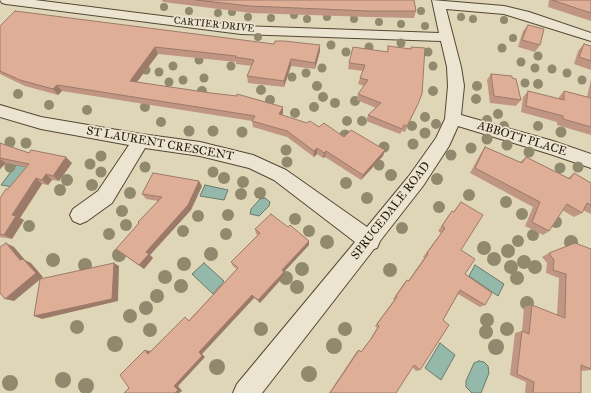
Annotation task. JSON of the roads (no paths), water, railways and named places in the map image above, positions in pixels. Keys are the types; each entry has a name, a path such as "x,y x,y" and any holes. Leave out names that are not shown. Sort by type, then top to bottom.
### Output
{"street":[{"name":"CARTIER DRIVE","path":"9,0 119,9 241,30 447,36"},
{"path":"0,11 9,0"},
{"path":"438,2 504,10 525,15 591,37"},
{"name":"SPRUCEDALE ROAD","path":"246,393 370,241 431,160 443,141 452,119 456,86 454,68 438,2"},
{"name":"ST LAURENT CRESCENT","path":"0,111 40,123 208,150 253,162 280,175 370,241"},
{"name":"ABBOTT PLACE","path":"452,119 553,148 591,161"},
{"path":"80,215 105,197 141,140"}]}
